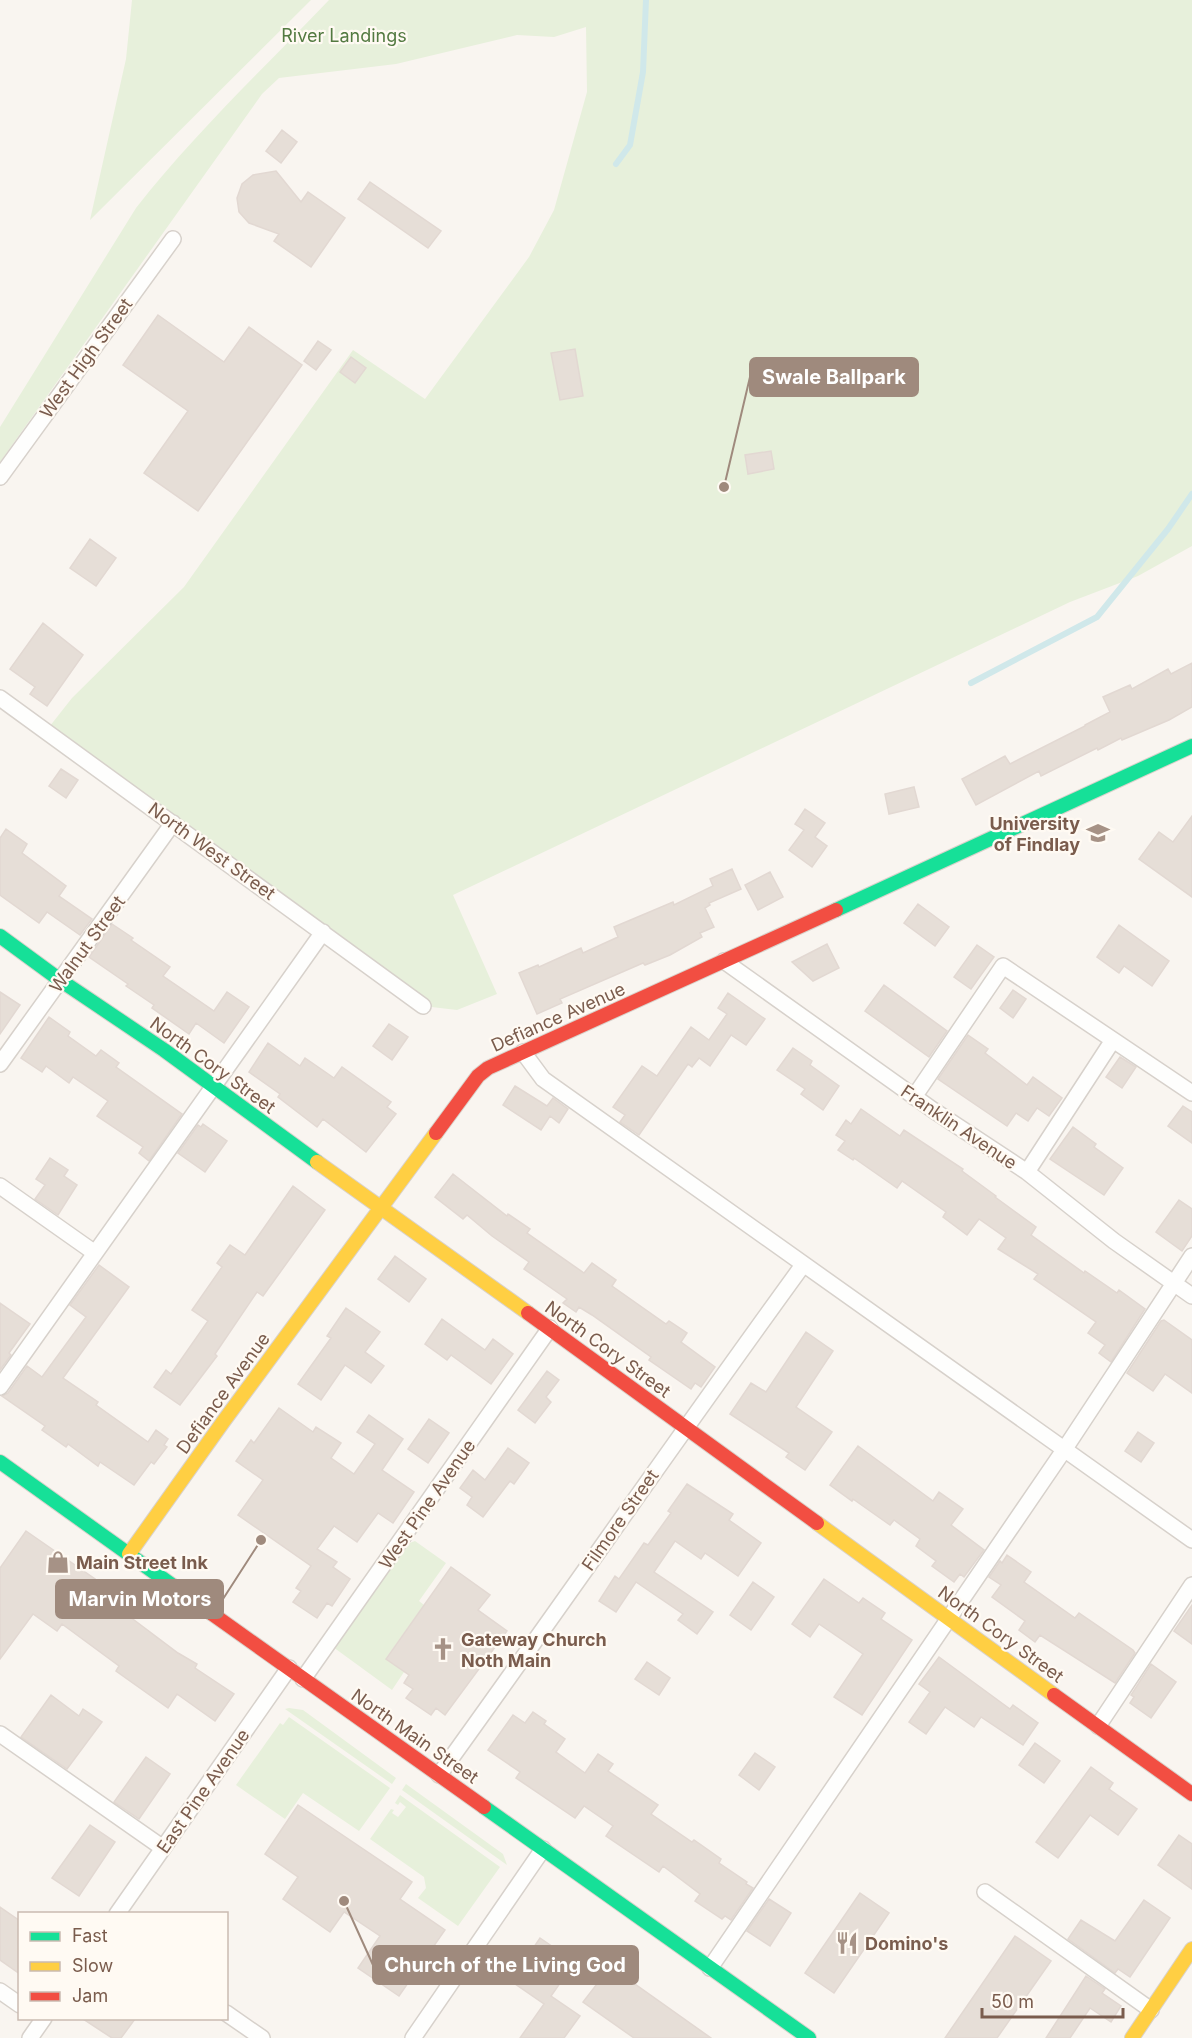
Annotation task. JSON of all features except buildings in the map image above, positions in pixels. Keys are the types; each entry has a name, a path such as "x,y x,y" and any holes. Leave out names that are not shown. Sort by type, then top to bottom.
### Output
{"street":[{"name":"West High Street","path":"0,477 173,239"},
{"name":"North West Street","path":"0,698 423,1006"},
{"name":"Defiance Avenue","path":"129,1554 223,1422 478,1076 488,1068 1192,746"},
{"name":"Walnut Street","path":"0,1064 173,823"},
{"path":"0,1387 323,932"},
{"name":"North Cory Street","path":"0,936 60,980 164,1050 1192,1794"},
{"name":"Franklin Avenue","path":"724,961 914,1097 1027,1172 1114,1241 1192,1296"},
{"path":"914,1097 1003,966 1192,1093"},
{"path":"1027,1172 1113,1040"},
{"path":"524,1052 543,1079 1192,1540"},
{"path":"0,1186 95,1253"},
{"path":"710,1968 1064,1450 1192,1256"},
{"name":"Filmore Street","path":"439,1775 685,1427 803,1265"},
{"name":"West Pine Avenue","path":"303,1679 550,1328"},
{"name":"North Main Street","path":"0,1462 710,1968 800,2035"},
{"path":"1098,1726 1192,1585"},
{"name":"East Pine Avenue","path":"118,1912 289,1668"},
{"path":"0,1734 163,1848"},
{"path":"420,2036 543,1849"},
{"path":"985,1892 1151,2010"},
{"path":"1132,2038 1192,1949"},
{"path":"0,1991 18,2004"},
{"path":"228,2014 262,2038"},
{"path":"30,2038 41,2020"}],"green space":[{"path":"132,0 311,0 90,220 126,59"},
{"name":"River Landings","path":"329,0 1192,0 1192,546 1138,576 1070,602 453,895 497,994 457,1010 423,1006 46,731 72,698 184,587 353,350 425,399 529,257 554,210 587,92 586,27 554,37 517,35 396,64 279,78 262,94 0,462 0,427 136,208 205,128"},
{"path":"415,1541 446,1563 419,1601 424,1605 386,1658 404,1672 392,1690 333,1647 407,1544"},
{"path":"285,1709 303,1710 396,1778 392,1784"},
{"path":"289,1717 390,1788 359,1831 303,1793 285,1819 236,1785 280,1723 283,1725"},
{"path":"406,1784 503,1854 507,1865 402,1790"},
{"path":"400,1795 500,1867 458,1926 418,1898 426,1888 424,1877 370,1839 391,1809 394,1810 392,1813 398,1817 406,1807 400,1802 398,1805 395,1803"}],"waterway":[{"path":"616,164 630,145 643,72 646,0"},
{"path":"971,683 1097,617 1168,529 1192,494"}],"traffic: fast":[{"path":"836,910 1192,746"},
{"path":"0,936 60,980 164,1050 317,1162"},
{"path":"0,1462 211,1613"},
{"path":"484,1807 809,2038"}],"traffic: slow":[{"path":"129,1554 223,1422 436,1133"},
{"path":"317,1162 528,1313"},
{"path":"817,1523 1054,1695"},
{"path":"1132,2038 1192,1949"}],"traffic: jam":[{"path":"436,1133 478,1076 488,1068 836,910"},
{"path":"528,1313 817,1523"},
{"path":"211,1613 484,1807"},
{"path":"1054,1695 1192,1794"}],"place":[{"name":"Swale Ballpark","path":"724,487"},
{"name":"University of Findlay","path":"1098,833"},
{"name":"Marvin Motors","path":"261,1540"},
{"name":"Main Street Ink","path":"58,1562"},
{"name":"Gateway Church Noth Main","path":"443,1649"},
{"name":"Church of the Living God","path":"344,1901"},
{"name":"Domino's","path":"847,1943"}]}
